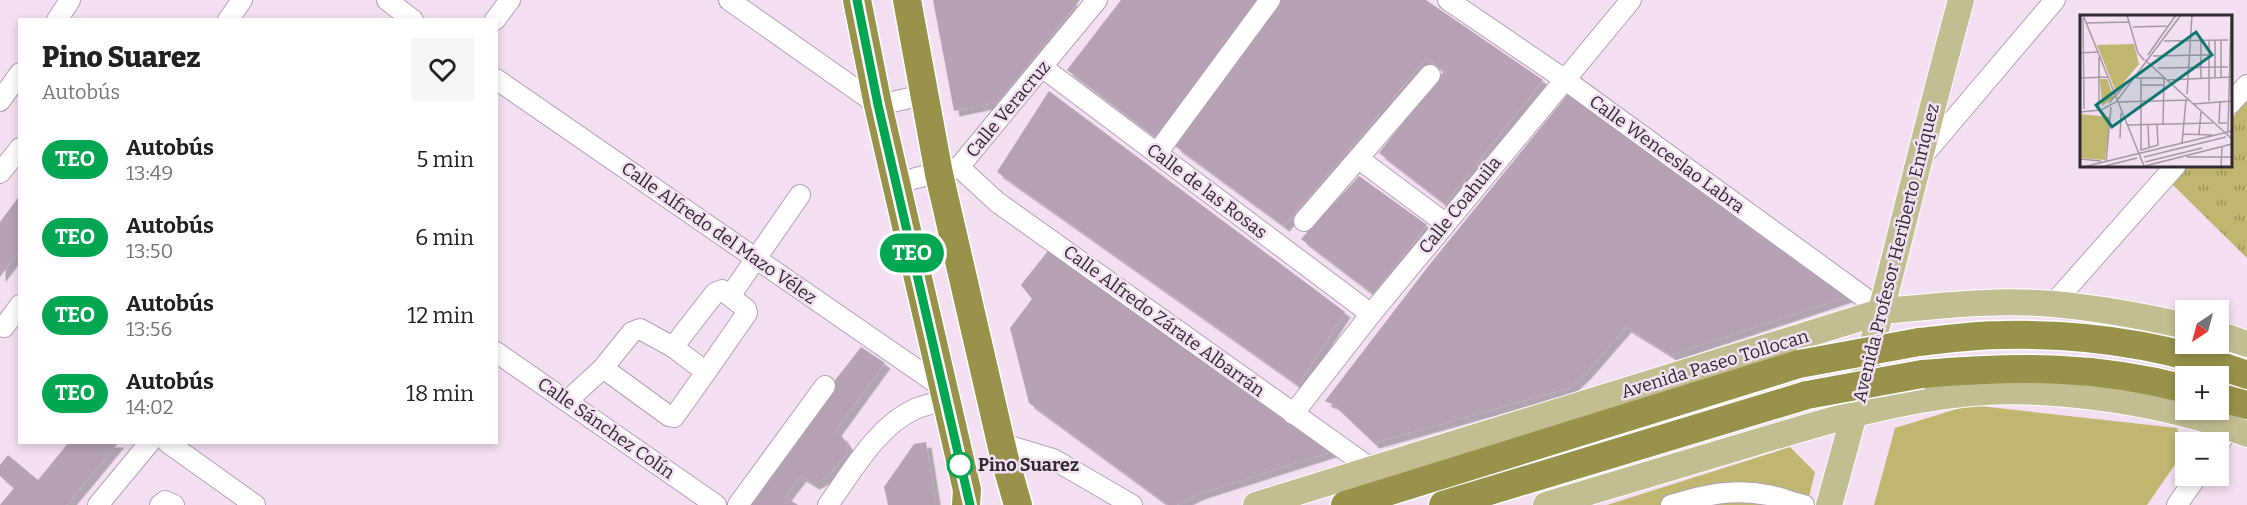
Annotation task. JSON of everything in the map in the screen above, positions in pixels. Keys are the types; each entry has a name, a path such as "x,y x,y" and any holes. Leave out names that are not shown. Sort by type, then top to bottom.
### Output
{"highway":[{"path":"857,0 878,105 968,500"},
{"path":"907,0 924,95 949,170 1008,472 1018,505"},
{"name":"Avenida Paseo Tollocan","path":"1345,505 1799,364 1919,342 2002,334 2068,337 2144,345 2247,375"},
{"path":"1443,505 1807,395 1922,374 1998,368 2069,368 2150,380 2175,386"},
{"path":"1008,472 1035,505"}],"main road":[{"name":"Avenida Profesor Heriberto Enríquez","path":"1829,505 1883,311 1917,163 1961,0"},
{"name":"Avenida Paseo Tollocan","path":"1256,505 1883,311 1977,303 2053,304 2147,317 2175,323"},
{"path":"2229,338 2247,344"},
{"path":"1546,505 1856,412 1971,393 2032,392 2163,409 2236,428"}],"street":[{"path":"58,18 70,0"},
{"path":"229,18 242,0"},
{"path":"387,0 410,18"},
{"path":"496,18 510,0"},
{"path":"729,0 878,105 924,95"},
{"name":"Calle Veracruz","path":"949,170 1042,68 1097,0"},
{"path":"1157,153 1270,0"},
{"name":"Calle Wenceslao Labra","path":"1448,0 1564,80 1883,311"},
{"name":"Calle Coahuila","path":"1293,414 1371,314 1631,0"},
{"path":"1917,163 2055,0"},
{"name":"Calle de las Rosas","path":"1042,68 1371,314"},
{"path":"0,101 12,74"},
{"path":"1304,221 1430,75"},
{"name":"Calle Alfredo del Mazo Vélez","path":"498,81 756,259 944,393"},
{"path":"2232,102 2247,85"},
{"path":"0,173 18,150"},
{"path":"1359,159 1445,224"},
{"path":"2053,304 2175,166"},
{"path":"897,183 949,170"},
{"name":"Calle Alfredo Zárate Albarrán","path":"949,170 1373,470"},
{"path":"730,296 800,195"},
{"path":"603,368 669,416 674,417 747,313 746,309 730,296 717,291 673,347"},
{"path":"8,330 18,309"},
{"path":"567,401 603,368 632,332 640,329 673,347 706,372"},
{"name":"Calle Sánchez Colín","path":"498,353 716,505"},
{"path":"738,505 825,386"},
{"path":"837,502 873,443 896,421 944,393"},
{"path":"98,505 148,444"},
{"path":"170,444 255,505"},
{"path":"1003,444 1053,459 1132,505"},
{"path":"2177,505 2190,486"},
{"path":"1671,505 1741,491 1770,495 1804,505"},
{"path":"160,505 165,501 174,505"}],"green space":[{"path":"2247,101 2247,258 2172,184 2188,166 2232,166 2232,118"},
{"path":"1970,405 2177,428 2178,432 2175,432 2175,464 2147,505 1874,505 1895,428"},
{"path":"1790,447 1815,472 1807,505 1607,505"}],"building":[{"path":"933,0 1080,0 998,102 954,111"},
{"path":"1121,0 1264,0 1159,140 1067,70"},
{"path":"1280,0 1426,0 1543,80 1445,204 1379,153 1444,71 1426,59 1284,226 1175,146"},
{"path":"1049,91 1345,312 1298,385 997,172"},
{"path":"1568,94 1856,294 1671,355 1626,327 1570,388 1374,443 1334,405 1325,401 1430,264"},
{"path":"1359,176 1427,225 1373,294 1301,239"},
{"path":"18,198 18,253 0,277 0,222"},
{"path":"1051,247 1334,451 1199,494 1177,505 1168,505 1029,403 1010,328 1032,299 1021,285"},
{"path":"861,347 885,363 835,432 842,436 848,446 845,456 828,477 814,484 801,476 785,497 798,505 744,505 740,502"},
{"path":"926,442 936,505 888,505 884,487 914,444"},
{"path":"67,444 117,444 67,505 0,505 14,488 0,476 0,465 8,455 38,480"}],"bus line":[{"name":"TEO","path":"857,0 878,105 970,505"}],"place":[{"name":"Pino Suarez","path":"960,465"}]}
